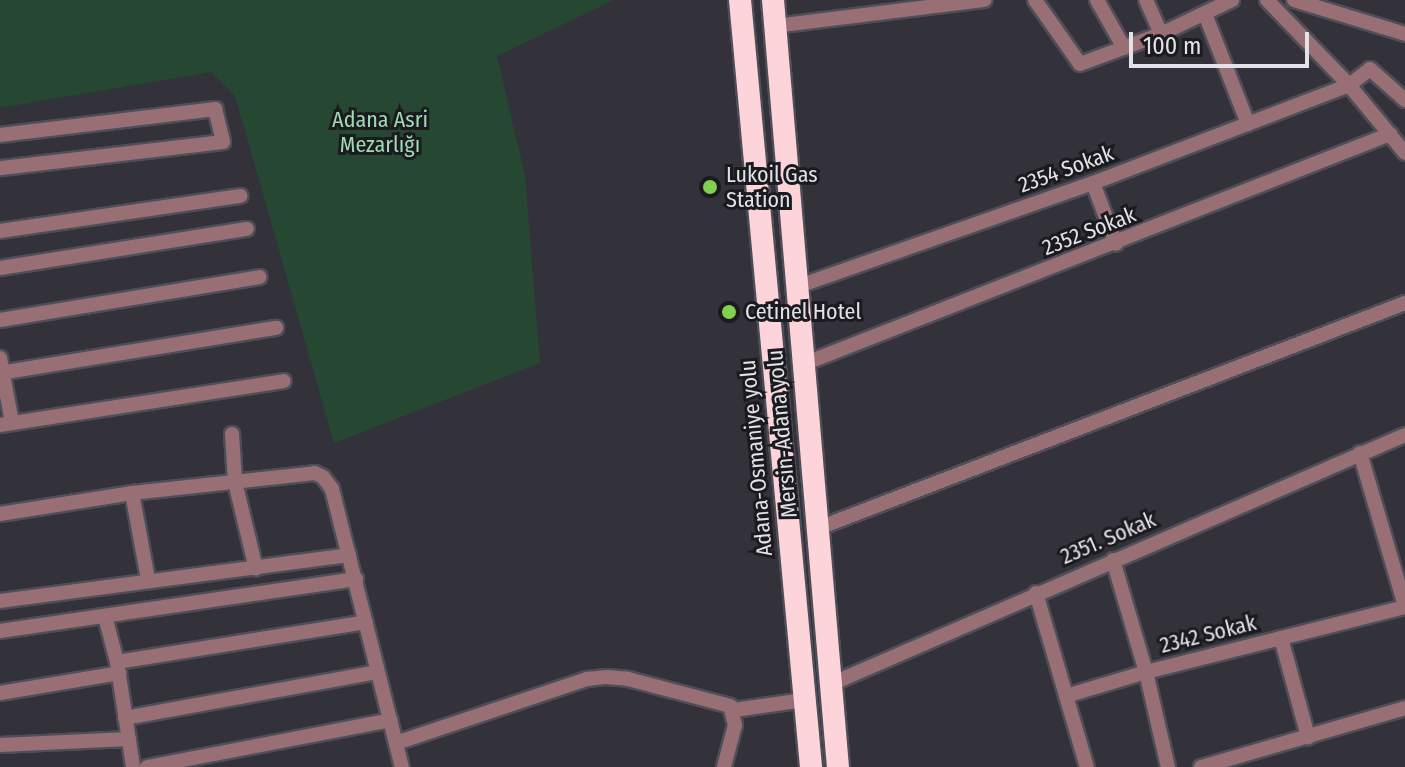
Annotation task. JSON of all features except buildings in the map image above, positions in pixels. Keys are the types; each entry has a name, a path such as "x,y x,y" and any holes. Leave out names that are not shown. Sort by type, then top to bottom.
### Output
{"highway":[{"name":"Adana-Osmaniye yolu","path":"740,0 811,767"},
{"name":"Mersin-Adana yolu","path":"773,0 801,365 838,767"}],"street":[{"path":"775,26 984,0"},
{"path":"1035,0 1080,64 1161,34 1232,0"},
{"path":"1097,0 1124,48"},
{"path":"1146,0 1161,34"},
{"path":"1267,0 1349,85 1405,153"},
{"path":"1294,0 1405,34"},
{"path":"1205,14 1248,124"},
{"name":"2354 Sokak","path":"796,287 1093,183 1349,85 1370,69 1405,100"},
{"path":"0,135 215,109 223,142 0,168"},
{"name":"2352 Sokak","path":"801,365 1390,134"},
{"path":"1093,183 1116,244"},
{"path":"0,231 240,196"},
{"path":"0,268 247,229"},
{"path":"0,320 259,277"},
{"path":"816,529 1405,303"},
{"path":"276,328 1,368 6,424 284,381"},
{"path":"232,434 235,482 256,569"},
{"name":"2351. Sokak","path":"831,684 1405,435"},
{"path":"1360,453 1405,606"},
{"path":"0,514 132,493 315,473 323,477 332,489 402,767"},
{"path":"132,493 148,579"},
{"path":"0,601 148,579 256,569 349,555"},
{"path":"1066,696 1146,672 1113,560"},
{"path":"0,631 356,579"},
{"path":"1036,593 1087,767"},
{"name":"2342 Sokak","path":"1168,767 1146,672 1405,606"},
{"path":"105,616 118,668 133,767"},
{"path":"0,693 366,622"},
{"name":"2342 Sokak","path":"1281,638 1308,737"},
{"path":"125,718 377,672"},
{"path":"396,743 587,679 628,679 724,704 734,710 804,700"},
{"path":"1201,767 1405,708"},
{"path":"724,767 735,725 734,710"},
{"path":"147,767 390,720"},
{"path":"0,745 129,739"}],"green space":[{"name":"Adana Asri Mezarlığı","path":"0,0 614,0 497,56 525,176 540,363 334,443 235,96 211,72 0,108"}],"place":[{"name":"Lukoil Gas Station","path":"710,187"},
{"name":"Cetinel Hotel","path":"729,312"}]}
